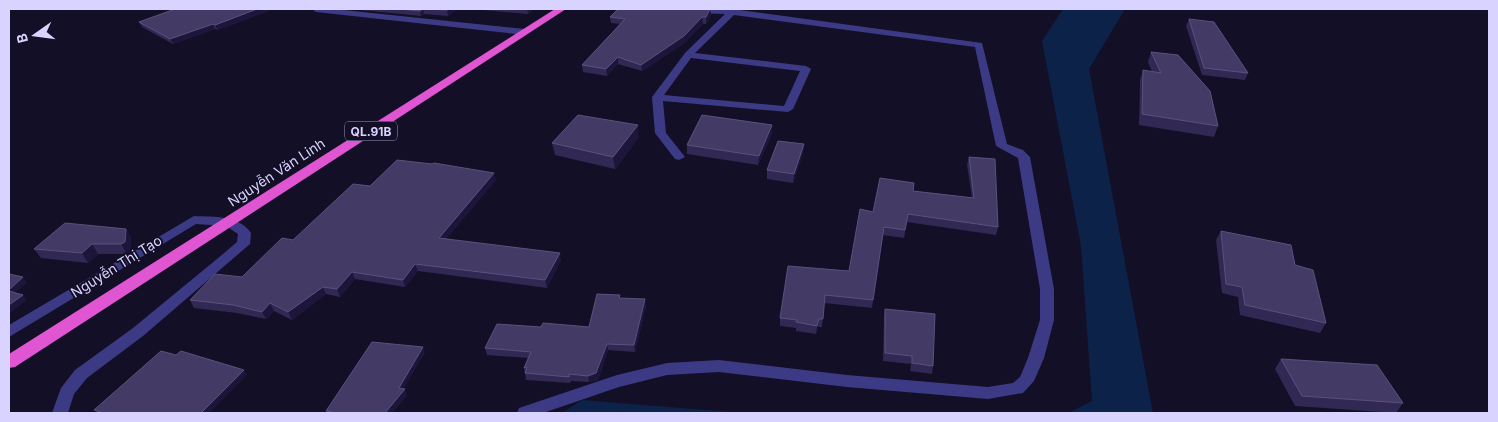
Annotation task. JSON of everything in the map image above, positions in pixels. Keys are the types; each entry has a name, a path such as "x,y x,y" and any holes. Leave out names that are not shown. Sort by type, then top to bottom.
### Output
{"highway":[{"name":"Nguyễn Văn Linh","path":"9,362 181,254 561,9"}],"street":[{"path":"316,9 384,18 525,32"},
{"path":"525,413 617,381 667,369 719,366 847,381 988,393 1017,389 1026,381 1036,358 1047,320 1047,289 1024,157 1019,152 1002,146 979,46 732,12 665,9"},
{"path":"679,157 661,133 657,97 688,55 732,12"},
{"path":"657,97 788,109 806,69 688,55"},
{"name":"Nguyễn Thị Tạo","path":"9,332 194,220 229,223"},
{"path":"60,413 67,392 81,374 138,332 243,244 246,232 242,227 229,223"}],"water":[{"path":"1063,9 1125,9 1089,69 1153,413 1068,413 1092,401 1081,246 1042,41"},
{"path":"582,400 744,413 562,413"}],"building":[{"path":"175,9 257,9 170,39 139,22"},
{"path":"399,9 423,9 420,11"},
{"path":"618,9 710,9 706,17 702,17 684,36 641,65 618,57 606,69 582,65 625,19 610,17"},
{"path":"1189,19 1214,22 1248,73 1204,68"},
{"path":"1151,52 1178,55 1210,91 1218,126 1142,114 1143,70 1161,73"},
{"path":"578,115 638,125 613,157 552,143"},
{"path":"702,115 772,125 759,156 687,145"},
{"path":"778,141 804,144 794,174 767,170"},
{"path":"969,157 995,159 998,227 908,214 905,230 884,227 873,300 825,295 823,319 819,319 817,326 796,322 797,320 780,318 788,266 849,271 860,209 873,212 880,178 914,183 913,191 974,198"},
{"path":"397,160 434,163 494,173 439,238 560,253 545,280 415,264 403,280 352,272 337,289 323,287 288,312 270,303 262,312 233,305 190,300 215,274 242,277 282,238 293,240 353,184 370,186"},
{"path":"65,223 126,229 125,242 121,244 92,244 82,253 34,249"},
{"path":"1221,231 1291,245 1295,265 1313,270 1326,323 1245,305 1242,287 1226,284"},
{"path":"9,274 23,277 9,290"},
{"path":"9,291 23,295 9,305"},
{"path":"597,294 620,295 619,298 645,299 634,345 607,344 596,373 588,376 569,374 569,377 525,373 527,367 524,368 531,352 485,348 497,324 541,327 543,323 589,327"},
{"path":"885,309 935,314 933,366 912,363 912,356 885,353"},
{"path":"372,342 423,347 399,388 405,389 385,413 336,413 326,411"},
{"path":"161,351 176,355 181,351 244,370 201,413 103,413 94,410"},
{"path":"1281,359 1377,365 1403,403 1302,396"}]}
